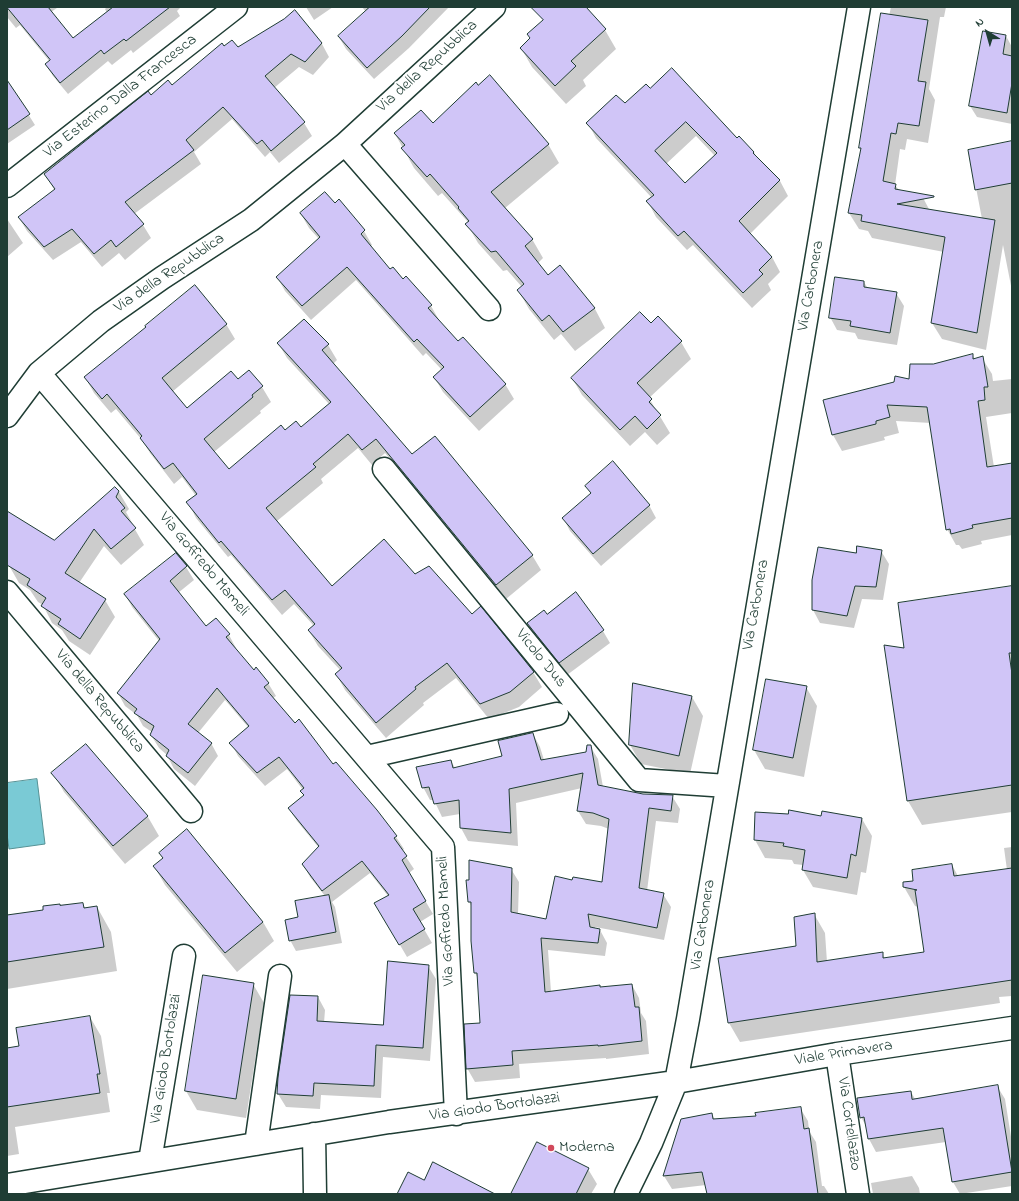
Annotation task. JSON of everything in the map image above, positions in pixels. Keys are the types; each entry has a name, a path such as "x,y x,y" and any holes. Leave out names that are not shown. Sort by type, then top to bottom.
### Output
{"street":[{"name":"Via Esterino Dalla Francesca","path":"7,186 236,7"},
{"name":"Via della Repubblica","path":"7,416 40,373 100,321 162,278 251,220 345,144 494,7"},
{"name":"Via Carbonera","path":"626,1194 652,1143 676,1082 688,1019 859,7"},
{"path":"345,144 489,309"},
{"name":"Via Goffredo Mameli","path":"40,373 443,847 456,1114"},
{"name":"Vicolo Dus","path":"384,469 639,780 727,786"},
{"name":"Via della Repubblica","path":"7,592 191,811"},
{"path":"367,757 558,714"},
{"name":"Via Giodo Bortolazzi","path":"150,1161 184,956"},
{"path":"256,1144 280,976"},
{"name":"Viale Primavera","path":"676,1082 837,1054 1012,1028"},
{"name":"Via Cortellazzo","path":"837,1054 858,1194"},
{"name":"Via Giodo Bortolazzi","path":"7,1185 389,1122 456,1114 676,1082"},
{"path":"314,1134 314,1194"}],"water":[{"path":"37,779 45,844 9,849 7,834 7,783"}],"building":[{"path":"7,7 48,7 73,38 113,7 170,7 126,41 124,39 104,54 101,50 60,83 45,64 50,60"},
{"path":"370,7 430,7 402,36 367,68 338,36"},
{"path":"531,7 586,7 606,29 571,61 576,66 555,86 520,48 530,38 527,34 543,20"},
{"path":"295,10 322,43 305,62 291,54 265,76 305,122 271,151 262,140 257,144 223,107 186,140 194,150 125,202 144,224 116,247 111,240 94,254 72,229 44,247 18,217 55,189 44,174 148,91 151,95 168,80 172,85 222,43 224,46 232,40 238,47 284,19"},
{"path":"881,13 928,20 918,81 926,82 919,126 898,123 896,134 891,133 883,181 896,184 895,189 934,196 897,204 995,220 977,333 931,323 945,237 861,221 862,215 848,213 861,148 859,148"},
{"path":"983,31 1006,35 1003,54 1012,56 1012,83 1007,113 969,106"},
{"path":"672,68 737,138 739,136 754,152 753,153 780,180 739,221 772,257 759,270 763,274 743,293 684,231 678,236 646,201 654,195 586,123 616,95 625,103 646,84 650,88","holes":["686,122 717,153 685,183 655,151"]},
{"path":"490,75 549,144 491,192 533,239 525,246 548,275 560,265 595,308 563,332 549,315 542,321 517,290 524,284 496,251 491,252 465,224 469,221 458,208 459,207 430,174 427,177 401,148 405,145 394,133 421,110 433,123 476,82 478,85"},
{"path":"7,80 30,114 7,130"},
{"path":"1012,141 1012,183 975,190 968,150"},
{"path":"325,192 335,203 339,199 365,230 361,234 390,269 393,267 403,279 406,276 432,305 428,308 458,341 463,337 506,384 470,417 433,377 444,367 417,339 414,342 347,267 302,306 276,277 320,237 300,213"},
{"path":"835,277 864,281 864,287 897,292 890,333 850,326 851,321 829,318"},
{"path":"195,285 227,324 162,378 187,408 231,371 238,379 249,370 263,386 252,395 253,397 204,439 229,469 281,425 285,430 296,421 301,427 331,402 277,343 304,319 329,344 322,350 412,454 435,436 533,555 496,585 376,439 362,450 348,434 313,464 316,467 266,508 332,586 384,539 415,574 429,566 472,614 481,606 534,672 510,692 480,704 447,663 415,687 416,689 376,723 335,674 342,668 308,630 315,624 285,590 272,600 221,541 219,543 186,502 197,494 173,463 164,469 140,438 142,436 107,394 102,399 84,377"},
{"path":"640,312 651,323 658,316 682,341 637,383 652,399 649,402 661,415 647,429 635,416 620,430 571,378"},
{"path":"973,354 973,359 983,356 988,387 984,387 985,400 978,401 987,467 1012,463 1012,518 972,525 973,528 951,534 950,529 946,530 927,407 887,405 890,417 876,421 876,424 832,435 823,400 894,382 895,376 909,379 910,364 933,364"},
{"path":"613,461 650,505 593,554 562,518 591,493 585,486"},
{"path":"115,487 119,491 116,497 125,508 121,511 136,528 111,549 94,529 65,573 106,599 80,639 58,624 61,619 41,606 46,598 27,585 30,579 7,565 7,511 54,540"},
{"path":"857,546 882,550 876,587 855,586 847,616 812,610 812,580 818,547 856,553"},
{"path":"176,553 187,566 170,581 206,626 216,618 230,634 226,637 254,670 256,667 269,683 264,687 295,723 299,719 333,764 336,762 397,836 394,838 407,856 402,860 426,901 413,909 425,929 399,945 374,903 389,895 362,861 322,891 302,864 319,846 288,808 304,795 300,791 304,788 279,757 257,773 229,743 249,726 217,688 188,724 212,743 188,773 166,756 169,750 150,735 154,726 134,713 137,709 117,693 160,639 124,594"},
{"path":"1012,586 1012,653 1009,653 1012,674 1012,785 907,801 884,645 904,648 898,603"},
{"path":"576,592 604,630 559,663 527,623 544,610 547,614"},
{"path":"766,679 807,686 793,758 753,750"},
{"path":"633,683 692,696 679,756 629,745"},
{"path":"533,733 541,760 586,752 587,745 591,745 598,785 643,794 673,795 671,811 649,808 639,888 664,893 657,928 588,914 590,927 600,929 598,943 541,938 545,992 600,985 600,987 632,984 635,1007 639,1007 642,1041 598,1046 512,1051 513,1065 466,1069 464,1024 480,1023 477,973 474,973 471,941 471,902 468,902 466,880 469,880 469,860 512,868 511,912 546,919 555,876 572,880 573,877 602,882 609,819 593,813 577,811 583,773 509,789 511,833 460,828 459,800 434,804 429,787 422,788 416,767 451,760 453,768 502,756 498,741"},
{"path":"86,744 148,816 113,846 51,773"},
{"path":"789,810 821,816 822,811 862,818 856,856 851,854 847,878 802,870 805,850 783,846 784,843 754,840 755,812 788,814"},
{"path":"187,829 263,922 225,953 153,866 163,858 159,853"},
{"path":"952,864 954,876 1012,868 1012,980 728,1023 718,958 796,946 794,917 815,913 817,962 883,952 883,958 924,952 915,890 917,890 903,887 903,882 913,881 912,870"},
{"path":"329,895 336,932 289,941 285,920 298,917 295,901"},
{"path":"83,903 84,908 97,906 104,947 7,962 7,915 43,910 43,906"},
{"path":"388,961 429,965 423,1048 376,1045 374,1086 314,1083 313,1096 277,1094 278,1077 290,995 318,996 317,1021 383,1025"},
{"path":"203,975 254,983 236,1099 185,1091"},
{"path":"90,1016 100,1074 97,1074 100,1093 7,1107 7,1048 19,1046 16,1028"},
{"path":"998,1085 1012,1172 952,1182 943,1128 868,1139 864,1117 860,1118 857,1098 911,1091 912,1099"},
{"path":"801,1107 804,1129 809,1128 818,1194 707,1194 702,1172 663,1176 681,1119 712,1113 713,1119 756,1116 755,1113"},
{"path":"537,1142 589,1168 576,1194 511,1194"},
{"path":"433,1162 495,1194 397,1194 408,1172 424,1180"}],"place":[{"name":"Moderna","path":"551,1148"}]}
